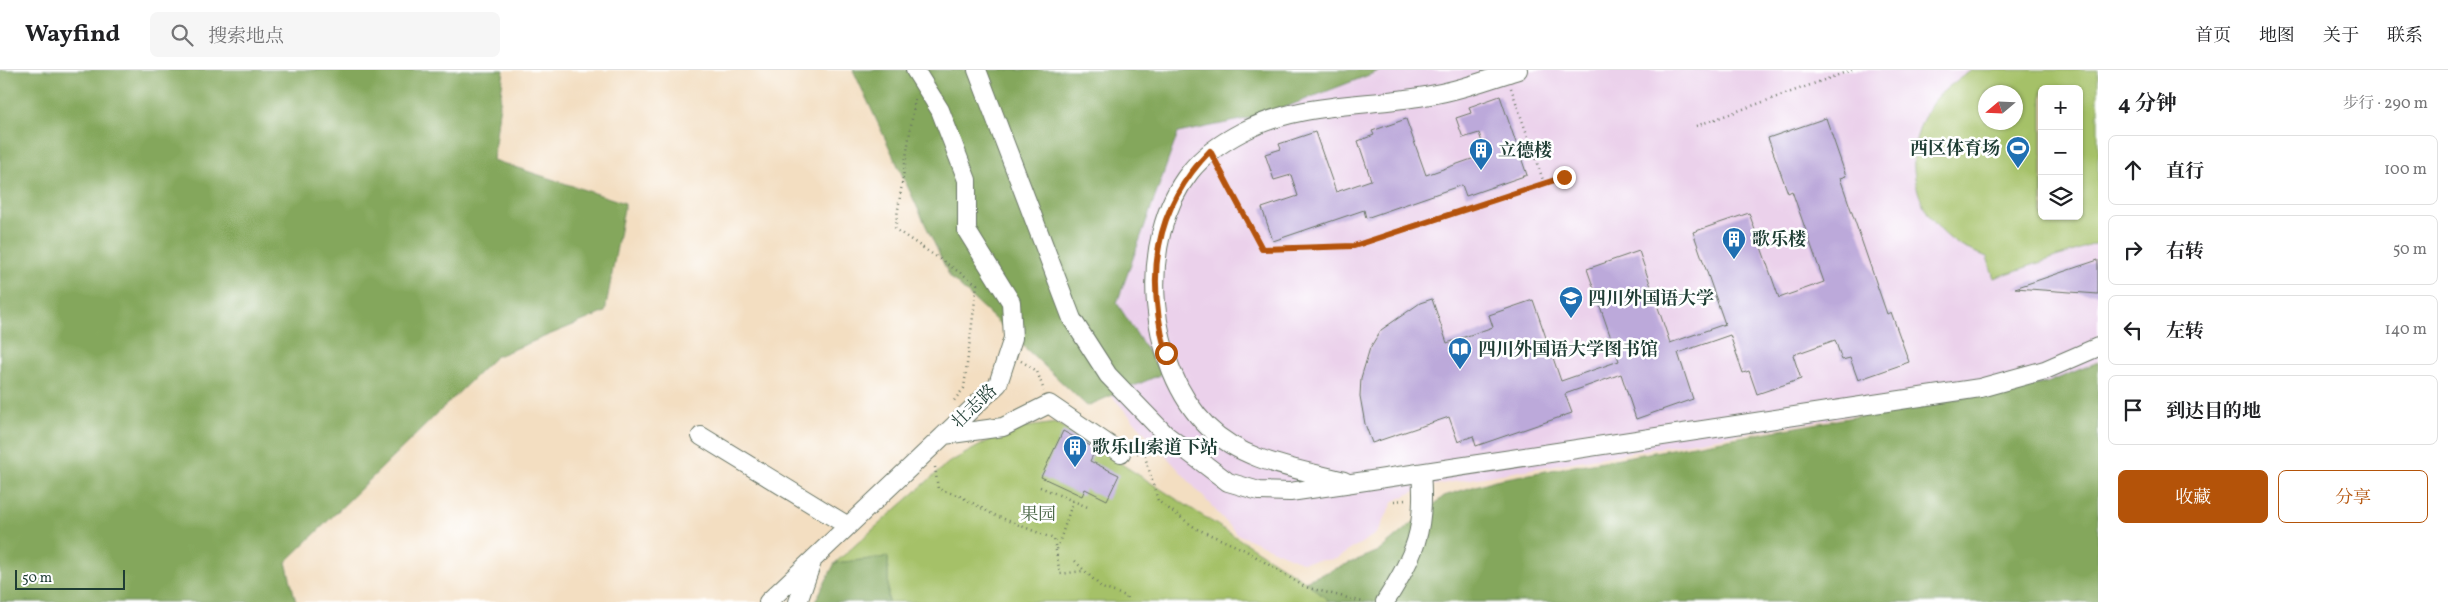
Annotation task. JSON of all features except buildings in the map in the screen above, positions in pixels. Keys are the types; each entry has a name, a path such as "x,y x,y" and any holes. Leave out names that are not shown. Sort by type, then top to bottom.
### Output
{"street":[{"name":"壮志路","path":"768,602 998,384 1013,338 1011,302 967,231 967,180 940,110 914,70"},
{"path":"977,70 1072,319 1108,375 1166,435 1228,482 1259,491 1290,492 1980,388 2045,370 2098,347"},
{"path":"1352,483 1281,465 1254,456 1230,444 1209,428 1191,406 1178,384 1166,353 1157,319 1157,258 1164,226 1174,196 1190,172 1210,151 1244,131 1292,114 1318,108 1423,97 1453,91 1512,72"},
{"path":"944,435 1003,427 1049,404 1121,453"},
{"path":"702,436 848,526"},
{"path":"1385,602 1408,566 1422,524 1421,473"},
{"path":"798,602 812,560"}],"path":[{"path":"1696,126 1852,70"},
{"path":"1512,72 1544,183"},
{"path":"926,87 914,100 895,229 978,284 964,388 953,403"},
{"path":"1210,151 1262,249 1354,246 1564,177"},
{"path":"1025,363 1036,371 1049,404"},
{"path":"1121,453 1144,453 1158,501 1197,529 1245,550 1305,587 1363,602"},
{"path":"936,469 938,489 960,496 994,515 1054,539 1060,574 1083,571"},
{"path":"1040,487 1090,508"},
{"path":"1056,551 1073,500"},
{"path":"1075,560 1083,571 1102,588 1126,596 1128,602"}],"shaded area":[{"name":"四川外国语大学","path":"939,70 2098,70 2098,361 2047,383 1423,487 1394,501 1377,533 1336,559 1301,562 1237,534 1096,379"}],"green space":[{"path":"0,70 504,70 493,160 625,203 605,312 495,357 286,562 296,602 0,602"},
{"path":"853,70 1382,70 1265,115 1178,133 1117,303 1162,374 1087,406 950,277"},
{"path":"1972,70 2098,70 2098,243 1994,278 1987,257 1959,245 1943,232 1931,218 1921,201 1916,183 1914,164 1915,145 1920,126 1933,102"},
{"path":"2098,362 2098,602 1330,602 1305,581 1379,551 1444,496 1495,480 2047,383"},
{"name":"果园","path":"1057,423 1305,581 1330,602 888,602 888,557 835,563 948,463 1010,429"},
{"path":"888,557 888,602 815,602 835,563"}],"place":[{"name":"西区体育场","path":"2018,169"},
{"name":"立德楼","path":"1481,171"},
{"name":"歌乐楼","path":"1734,260"},
{"name":"四川外国语大学","path":"1571,319"},
{"name":"四川外国语大学图书馆","path":"1460,370"},
{"name":"歌乐山索道下站","path":"1075,468"}],"route":[{"path":"1166,353 1157,319 1157,258 1164,226 1174,196 1190,172 1210,151 1262,249 1354,246 1564,177"}]}
